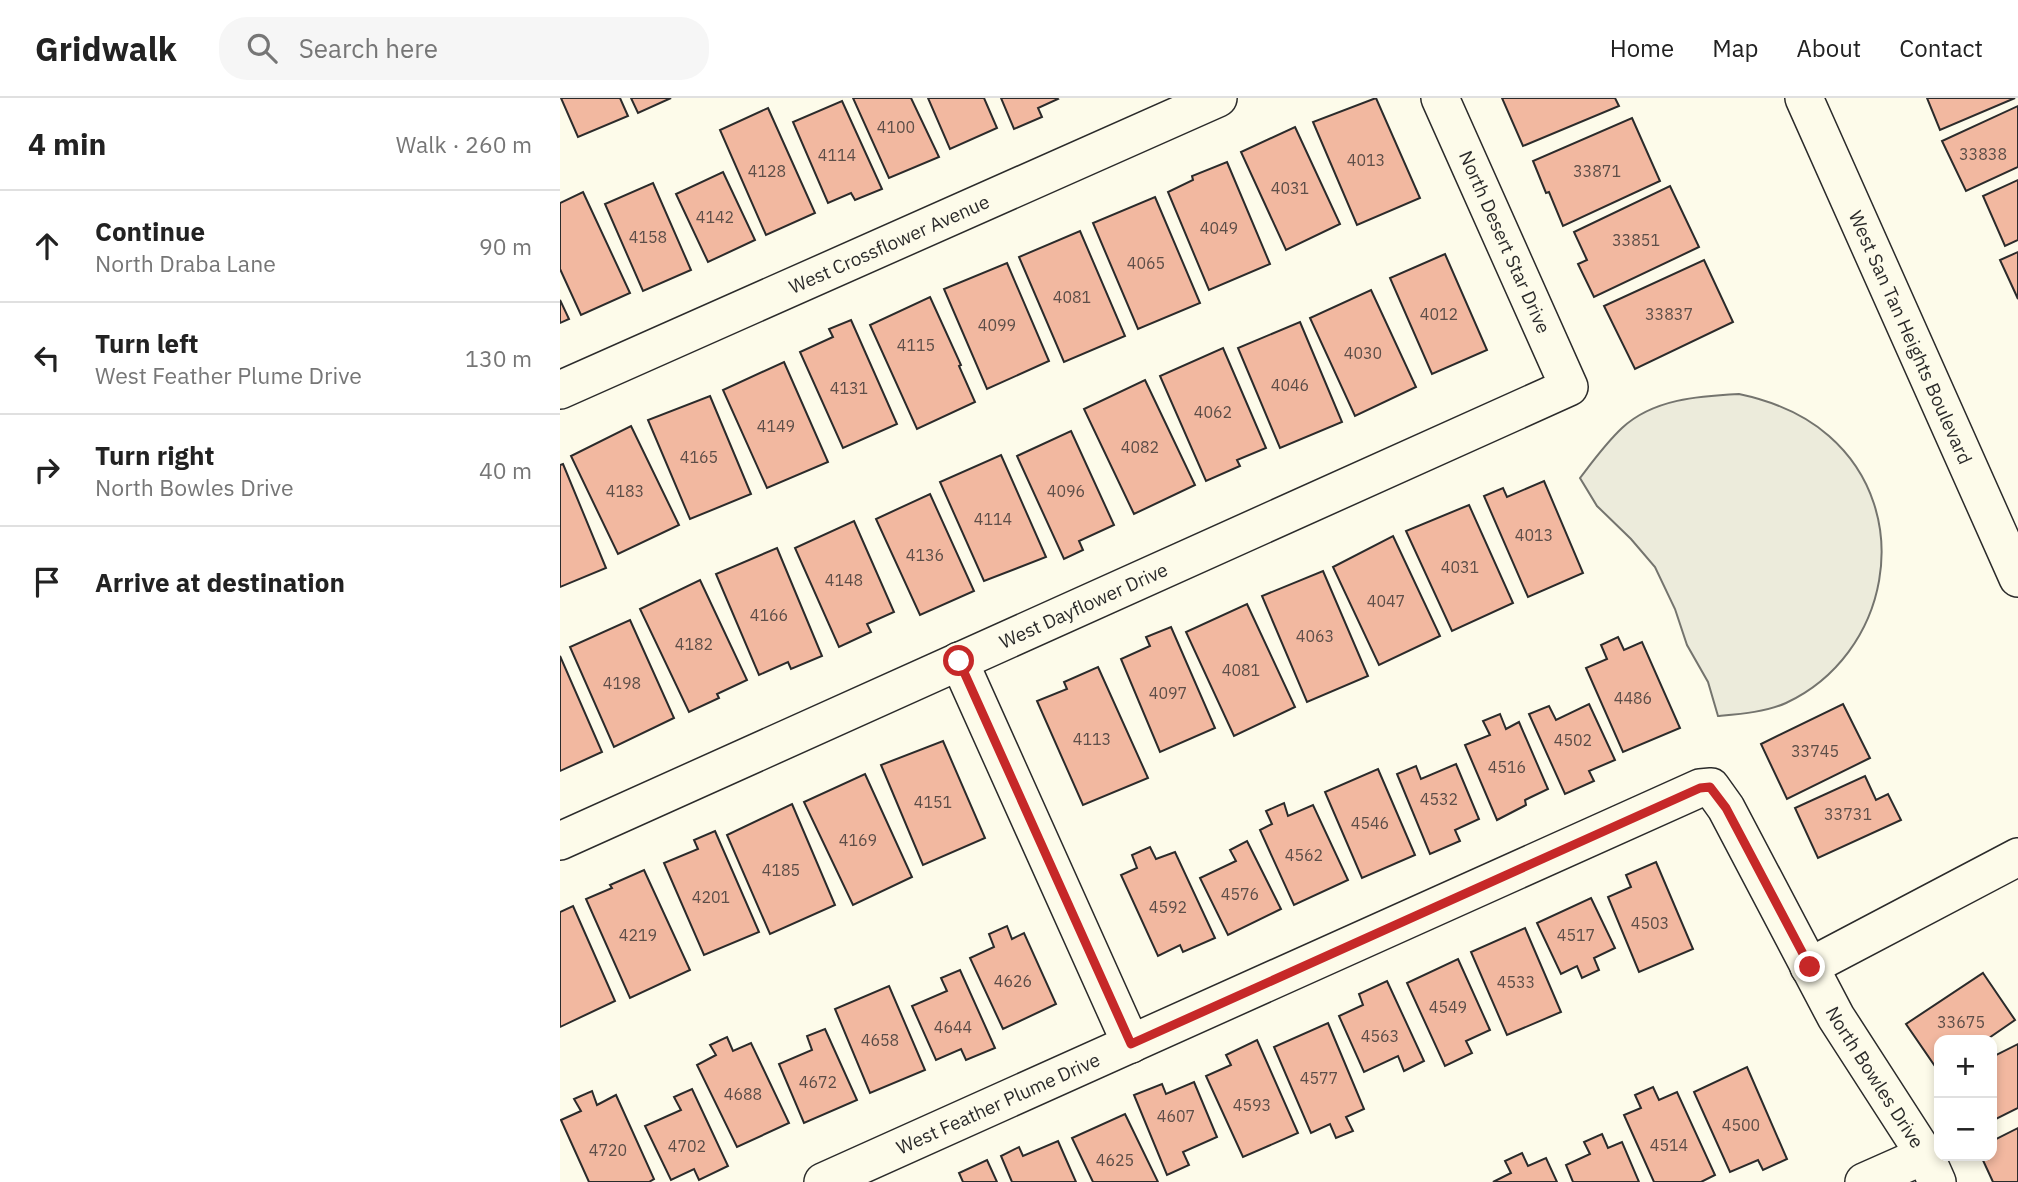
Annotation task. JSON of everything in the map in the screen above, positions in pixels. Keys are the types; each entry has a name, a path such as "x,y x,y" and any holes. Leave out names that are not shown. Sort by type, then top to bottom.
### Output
{"street":[{"name":"West Crossflower Avenue","path":"560,390 1217,98"},
{"name":"North Desert Star Drive","path":"1440,98 1569,387"},
{"name":"West San Tan Heights Boulevard","path":"1804,98 2018,578"},
{"name":"West Dayflower Drive","path":"560,841 1569,387"},
{"path":"959,661 1131,1044"},
{"name":"West Feather Plume Drive","path":"823,1182 1700,788 1710,787"},
{"name":"North Bowles Drive","path":"1710,787 1726,808 1836,1017 1931,1168"},
{"path":"1810,967 2018,857"},
{"path":"1864,1182 1931,1168"}],"shaded area":[{"path":"1739,394 1763,400 1809,421 1829,436 1857,468 1874,503 1881,542 1879,580 1868,618 1849,652 1821,681 1778,706 1718,716 1708,682 1687,645 1675,609 1655,567 1597,506 1580,478 1616,434 1634,418 1677,401"}],"building":[{"path":"561,98 620,98 628,116 578,137"},
{"path":"631,98 671,98 638,113"},
{"path":"853,98 911,98 939,157 889,178"},
{"path":"928,98 984,98 997,128 950,149"},
{"path":"1001,98 1058,99 1038,108 1042,117 1014,129"},
{"path":"1376,98 1420,198 1357,225 1313,122"},
{"path":"1502,98 1615,98 1619,106 1523,146"},
{"path":"1927,98 2015,98 1940,130"},
{"path":"842,101 882,189 855,200 851,193 828,203 793,122"},
{"path":"2018,106 2018,167 1966,191 1942,141"},
{"path":"768,108 815,213 766,235 720,130"},
{"path":"1632,118 1660,181 1563,226 1533,161"},
{"path":"1295,127 1340,224 1286,250 1241,152"},
{"path":"1227,162 1270,264 1209,290 1168,192 1193,180 1192,176"},
{"path":"723,172 755,240 708,262 676,194"},
{"path":"2018,180 2018,240 2005,246 1983,196"},
{"path":"653,183 691,270 643,291 605,204"},
{"path":"1670,186 1699,247 1594,297 1578,264 1587,260 1574,232"},
{"path":"583,192 630,293 581,315 560,269 560,203"},
{"path":"1155,197 1200,303 1138,329 1093,223"},
{"path":"1080,231 1125,336 1064,362 1019,257"},
{"path":"2018,252 2018,299 2000,260"},
{"path":"1445,254 1487,350 1432,374 1390,278"},
{"path":"1704,260 1733,322 1635,369 1604,306"},
{"path":"1007,263 1049,361 987,389 944,289"},
{"path":"1371,290 1416,387 1355,416 1310,318"},
{"path":"930,297 975,402 917,429 870,325"},
{"path":"560,300 569,319 560,323"},
{"path":"851,320 897,424 843,448 800,352 833,337 829,329"},
{"path":"1300,322 1342,422 1280,448 1238,348"},
{"path":"1223,348 1266,448 1237,460 1240,466 1206,481 1160,376"},
{"path":"784,362 828,462 767,488 723,390"},
{"path":"1145,380 1195,485 1134,514 1084,409"},
{"path":"710,396 751,494 690,519 648,420"},
{"path":"631,426 679,525 618,554 571,456"},
{"path":"1071,431 1114,525 1079,541 1083,550 1064,559 1017,456"},
{"path":"1001,455 1046,557 984,581 940,482"},
{"path":"563,464 606,568 560,587 560,465"},
{"path":"1544,481 1583,573 1528,597 1484,496 1503,488 1507,497"},
{"path":"930,494 974,591 920,615 876,519"},
{"path":"1469,505 1513,603 1452,631 1406,531"},
{"path":"854,521 894,612 867,624 871,632 839,647 795,548"},
{"path":"1393,536 1440,636 1379,665 1333,567"},
{"path":"777,548 822,656 791,669 788,662 759,675 716,574"},
{"path":"1323,571 1368,676 1307,702 1262,596"},
{"path":"700,580 747,680 717,694 719,698 689,712 640,609"},
{"path":"1247,604 1295,707 1234,736 1186,632"},
{"path":"630,620 674,718 614,747 570,647"},
{"path":"1171,627 1215,728 1160,752 1121,659 1150,646 1146,637"},
{"path":"1618,637 1624,650 1642,642 1680,728 1623,752 1586,668 1607,659 1601,645"},
{"path":"560,656 602,752 560,771"},
{"path":"1098,667 1148,778 1083,805 1037,701 1067,689 1064,682"},
{"path":"1589,704 1615,760 1589,771 1594,781 1565,794 1529,714 1549,706 1556,720"},
{"path":"1843,704 1870,758 1787,799 1761,744"},
{"path":"1500,714 1506,729 1519,722 1548,789 1525,800 1526,805 1497,820 1465,745 1490,735 1483,721"},
{"path":"943,741 985,838 923,865 881,765"},
{"path":"1456,764 1479,819 1455,830 1460,841 1430,854 1397,774 1416,766 1421,779"},
{"path":"1378,769 1415,855 1362,878 1325,792"},
{"path":"865,774 912,877 853,905 804,802"},
{"path":"1865,776 1876,800 1888,794 1901,820 1818,858 1795,808"},
{"path":"1284,803 1288,816 1313,805 1348,880 1294,905 1260,830 1272,824 1266,811"},
{"path":"792,804 835,905 770,934 727,835"},
{"path":"715,831 759,932 704,955 664,863 698,849 694,840"},
{"path":"1247,841 1281,909 1228,935 1200,878 1236,861 1230,850"},
{"path":"1150,847 1156,859 1175,852 1215,938 1183,952 1180,945 1158,956 1121,875 1137,868 1132,855"},
{"path":"1656,862 1693,949 1639,972 1608,897 1631,887 1626,875"},
{"path":"644,870 690,970 630,998 586,899"},
{"path":"1591,898 1615,948 1594,958 1599,970 1582,978 1577,966 1561,974 1537,923"},
{"path":"573,906 615,1001 560,1027 560,912"},
{"path":"1007,926 1012,939 1024,933 1056,1004 1003,1029 970,958 994,947 989,934"},
{"path":"1525,928 1561,1012 1507,1035 1471,952"},
{"path":"1458,959 1490,1030 1466,1041 1472,1053 1445,1066 1407,983"},
{"path":"960,970 995,1048 966,1060 961,1049 936,1060 912,1006 947,991 941,978"},
{"path":"1983,973 2015,1020 1993,1035 1934,1035 1934,1065 1906,1024"},
{"path":"1387,981 1424,1061 1404,1071 1398,1056 1364,1072 1339,1016 1363,1005 1359,994"},
{"path":"889,986 925,1070 870,1093 835,1009"},
{"path":"1328,1023 1364,1109 1346,1117 1353,1131 1336,1138 1330,1124 1311,1133 1274,1047"},
{"path":"825,1029 857,1100 804,1123 779,1064 812,1050 807,1036"},
{"path":"727,1037 733,1051 751,1043 789,1123 737,1147 697,1065 716,1055 710,1045"},
{"path":"1257,1040 1298,1133 1243,1157 1206,1076 1231,1065 1226,1055"},
{"path":"2018,1044 2018,1108 1997,1118 1997,1098 1997,1054"},
{"path":"1747,1067 1787,1159 1763,1170 1758,1160 1730,1172 1694,1092"},
{"path":"1194,1082 1217,1137 1183,1152 1189,1165 1167,1175 1134,1095 1162,1084 1166,1094"},
{"path":"1653,1087 1659,1100 1677,1092 1715,1175 1701,1182 1654,1182 1624,1115 1641,1108 1635,1095"},
{"path":"692,1089 728,1166 699,1180 694,1169 671,1180 645,1126 681,1110 674,1097"},
{"path":"592,1091 597,1105 616,1095 654,1179 649,1182 589,1182 561,1120 581,1111 574,1099"},
{"path":"1125,1114 1158,1182 1093,1182 1072,1138"},
{"path":"2018,1128 2018,1182 1993,1182 1983,1161 1997,1161 1997,1138"},
{"path":"1602,1134 1608,1148 1622,1142 1639,1182 1573,1182 1566,1165 1590,1154 1584,1142"},
{"path":"1058,1141 1076,1182 1012,1182 1001,1156 1019,1147 1023,1156"},
{"path":"1522,1153 1528,1166 1546,1158 1557,1182 1493,1182 1511,1173 1505,1161"},
{"path":"987,1160 997,1182 963,1182 959,1173"}],"route":[{"path":"959,661 1131,1044 1700,788 1710,787 1726,808 1810,967"}]}
